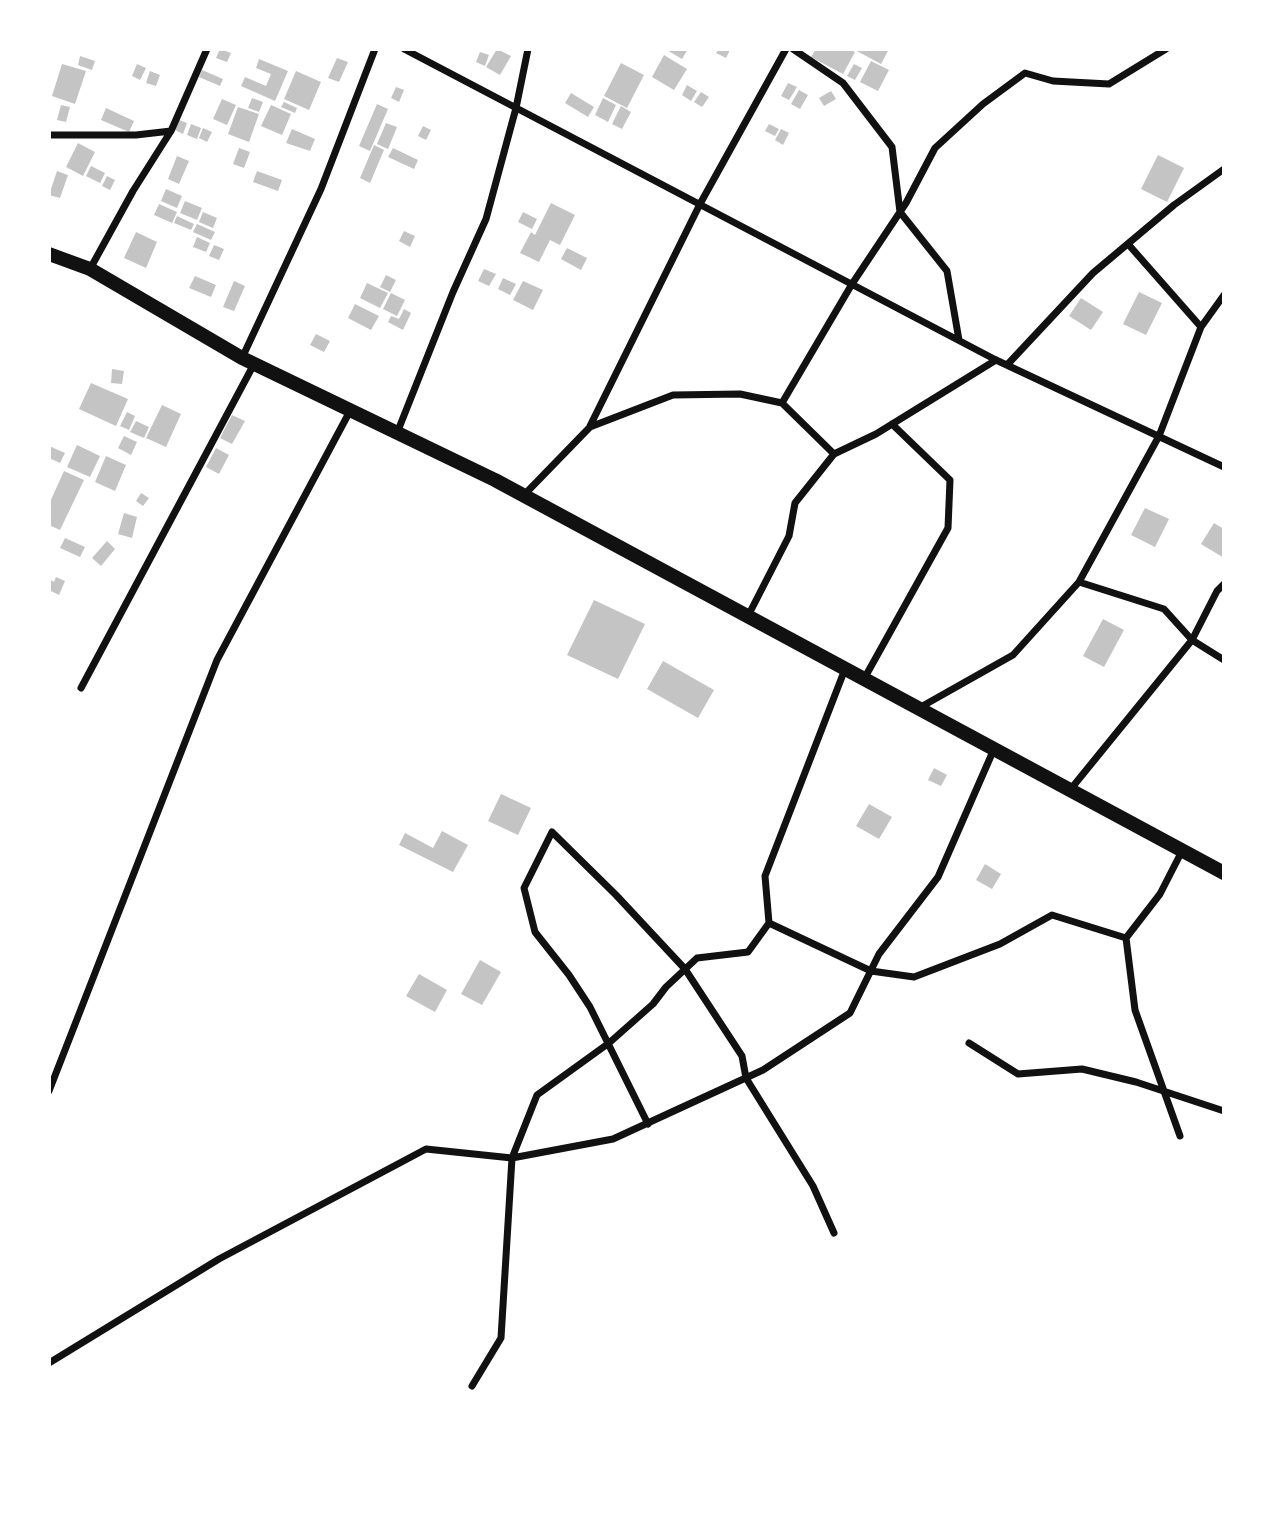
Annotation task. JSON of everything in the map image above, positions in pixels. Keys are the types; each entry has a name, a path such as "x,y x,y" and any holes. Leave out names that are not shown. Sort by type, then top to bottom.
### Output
{"main road":[{"path":"49,254 90,269 248,361 524,495 1224,873"}],"street":[{"path":"90,269 133,191 171,131 207,49"},
{"path":"81,688 248,361 321,189 375,49"},
{"path":"404,49 996,360 1224,467"},
{"path":"396,433 453,292 486,219 516,108 528,49"},
{"path":"524,495 590,427 701,204 786,49"},
{"path":"793,49 843,82 892,147 900,212 947,271 959,340"},
{"path":"782,402 852,284 900,212 935,148 983,104 1025,73 1053,81 1109,84 1166,49"},
{"path":"49,135 136,135 171,131"},
{"path":"1007,365 1093,273 1174,205 1224,169"},
{"path":"1128,244 1201,327"},
{"path":"918,708 1013,655 1079,582 1159,436 1201,327 1224,295"},
{"path":"748,617 789,536 795,503 834,454 891,424 996,360"},
{"path":"590,427 673,395 740,394 782,402 834,454"},
{"path":"49,1091 218,660 350,411"},
{"path":"864,679 948,528 950,480 891,424"},
{"path":"1079,582 1164,609 1192,640 1224,660"},
{"path":"1070,790 1192,640 1217,592 1224,584"},
{"path":"472,1386 501,1338 512,1158 537,1095 609,1042 653,1004 666,987 697,958 748,952 769,923 765,876 845,669"},
{"path":"49,1363 219,1259 426,1149 512,1158 613,1139 764,1070 850,1013 879,954 938,877 994,749"},
{"path":"648,1124 590,1007 535,932 524,888 552,832 685,969 742,1056 746,1078 813,1186 834,1233"},
{"path":"1180,1136 1135,1010 1126,938 1160,894 1182,851"},
{"path":"769,923 871,971 914,977 1000,944 1052,915 1126,938"},
{"path":"969,1043 1018,1074 1082,1069 1136,1082 1224,1111"}],"building":[{"path":"220,49 231,53 227,62 216,58"},
{"path":"497,49 511,56 500,75 486,67"},
{"path":"665,49 688,49 682,59"},
{"path":"719,49 730,50 726,58 716,53"},
{"path":"816,49 848,49 855,52 843,74 811,57"},
{"path":"853,49 889,49 881,64"},
{"path":"480,52 489,55 485,66 476,62"},
{"path":"664,55 687,69 674,90 652,77"},
{"path":"80,56 95,61 92,70 78,65"},
{"path":"337,58 348,62 339,82 328,78"},
{"path":"259,59 288,71 275,101 241,86 245,77 266,86 271,74 256,68"},
{"path":"871,61 889,70 878,91 860,82"},
{"path":"621,63 644,75 627,108 604,96"},
{"path":"62,64 86,71 75,104 52,96"},
{"path":"137,64 146,68 140,80 132,76"},
{"path":"854,64 862,68 855,80 847,76"},
{"path":"202,70 223,79 220,86 199,77"},
{"path":"150,71 160,75 156,86 146,83"},
{"path":"296,71 321,82 309,110 284,99"},
{"path":"788,83 797,87 789,100 781,96"},
{"path":"687,85 697,91 691,101 682,95"},
{"path":"396,87 404,90 399,102 391,98"},
{"path":"799,90 808,95 800,109 791,104"},
{"path":"831,91 836,99 824,106 819,98"},
{"path":"701,92 709,97 702,107 694,102"},
{"path":"571,93 594,107 588,117 565,103"},
{"path":"252,98 263,102 259,112 248,108"},
{"path":"603,98 616,105 608,122 595,115"},
{"path":"222,99 236,105 227,125 213,119"},
{"path":"284,102 297,108 295,113 281,107"},
{"path":"377,104 388,109 370,151 359,146"},
{"path":"61,105 70,107 66,122 57,120"},
{"path":"271,105 291,114 282,135 261,126"},
{"path":"621,106 631,112 622,129 612,124"},
{"path":"238,107 259,114 249,142 228,134"},
{"path":"106,108 134,121 129,132 101,120"},
{"path":"179,120 187,123 183,134 175,130"},
{"path":"386,123 397,127 388,149 377,144"},
{"path":"191,124 201,128 197,139 187,135"},
{"path":"769,124 779,129 775,136 765,131"},
{"path":"423,126 431,130 426,140 418,136"},
{"path":"203,128 212,132 207,142 199,138"},
{"path":"292,129 315,139 310,151 286,143"},
{"path":"781,129 789,133 783,145 775,140"},
{"path":"78,143 95,152 83,176 66,167"},
{"path":"374,145 384,150 370,183 360,178"},
{"path":"239,148 250,152 244,168 233,164"},
{"path":"393,148 418,160 414,169 388,157"},
{"path":"1158,155 1184,168 1167,202 1141,189"},
{"path":"177,156 189,161 179,184 168,179"},
{"path":"91,166 105,173 100,183 86,176"},
{"path":"57,171 68,175 60,198 49,195"},
{"path":"257,171 282,180 278,191 253,182"},
{"path":"107,176 115,180 110,190 102,186"},
{"path":"166,189 182,196 177,208 161,201"},
{"path":"185,201 202,208 197,220 180,213"},
{"path":"551,203 575,215 560,245 550,240 539,262 520,253 531,232 535,235"},
{"path":"159,204 177,212 172,223 154,215"},
{"path":"203,212 217,218 213,228 199,222"},
{"path":"523,212 537,219 532,229 518,222"},
{"path":"177,216 194,224 191,230 174,223"},
{"path":"197,224 215,232 211,240 193,232"},
{"path":"404,231 415,236 410,247 399,241"},
{"path":"136,232 157,242 146,268 124,258"},
{"path":"197,237 210,243 206,252 193,247"},
{"path":"214,245 224,249 219,260 209,256"},
{"path":"567,248 587,258 581,270 561,259"},
{"path":"484,269 496,274 489,286 478,281"},
{"path":"386,275 396,280 390,292 380,287"},
{"path":"195,276 216,285 211,297 189,288"},
{"path":"503,278 516,284 510,295 498,289"},
{"path":"234,281 245,286 234,311 223,307"},
{"path":"523,281 543,290 533,310 513,300"},
{"path":"367,283 388,293 380,308 360,298"},
{"path":"1139,292 1162,303 1146,335 1123,324"},
{"path":"391,293 405,300 397,316 383,309"},
{"path":"1081,298 1103,312 1091,330 1069,316"},
{"path":"355,304 379,316 371,330 348,318"},
{"path":"404,309 411,313 403,330 388,322 391,316 399,319"},
{"path":"316,334 330,341 324,352 310,345"},
{"path":"112,369 124,371 122,384 111,383"},
{"path":"91,383 128,399 116,426 79,409"},
{"path":"162,405 181,414 166,447 146,438"},
{"path":"127,412 135,416 129,430 120,426"},
{"path":"232,415 245,421 232,444 220,438"},
{"path":"136,421 149,427 144,438 130,432"},
{"path":"124,436 137,442 131,455 118,448"},
{"path":"77,445 100,456 90,477 67,467"},
{"path":"49,446 65,453 60,463 49,458"},
{"path":"216,448 229,455 219,474 206,467"},
{"path":"106,456 126,465 115,491 95,482"},
{"path":"64,471 84,480 60,530 49,525 49,504"},
{"path":"141,493 149,498 143,506 136,501"},
{"path":"1145,508 1169,519 1155,547 1131,535"},
{"path":"124,513 137,517 132,538 118,534"},
{"path":"1214,523 1224,529 1224,558 1201,544"},
{"path":"65,538 85,547 80,557 60,548"},
{"path":"107,541 115,549 101,566 92,558"},
{"path":"56,577 65,581 59,595 49,590 49,579 54,582"},
{"path":"594,600 645,624 618,679 567,655"},
{"path":"1103,619 1124,630 1104,667 1083,656"},
{"path":"663,661 714,690 698,718 647,689"},
{"path":"934,768 947,775 941,786 928,780"},
{"path":"501,794 531,808 518,835 488,821"},
{"path":"869,804 892,817 879,839 856,826"},
{"path":"442,831 468,845 453,872 399,845 405,833 433,848"},
{"path":"985,864 1001,874 992,889 976,880"},
{"path":"480,960 501,972 482,1005 461,994"},
{"path":"419,974 447,990 435,1012 406,996"}]}
